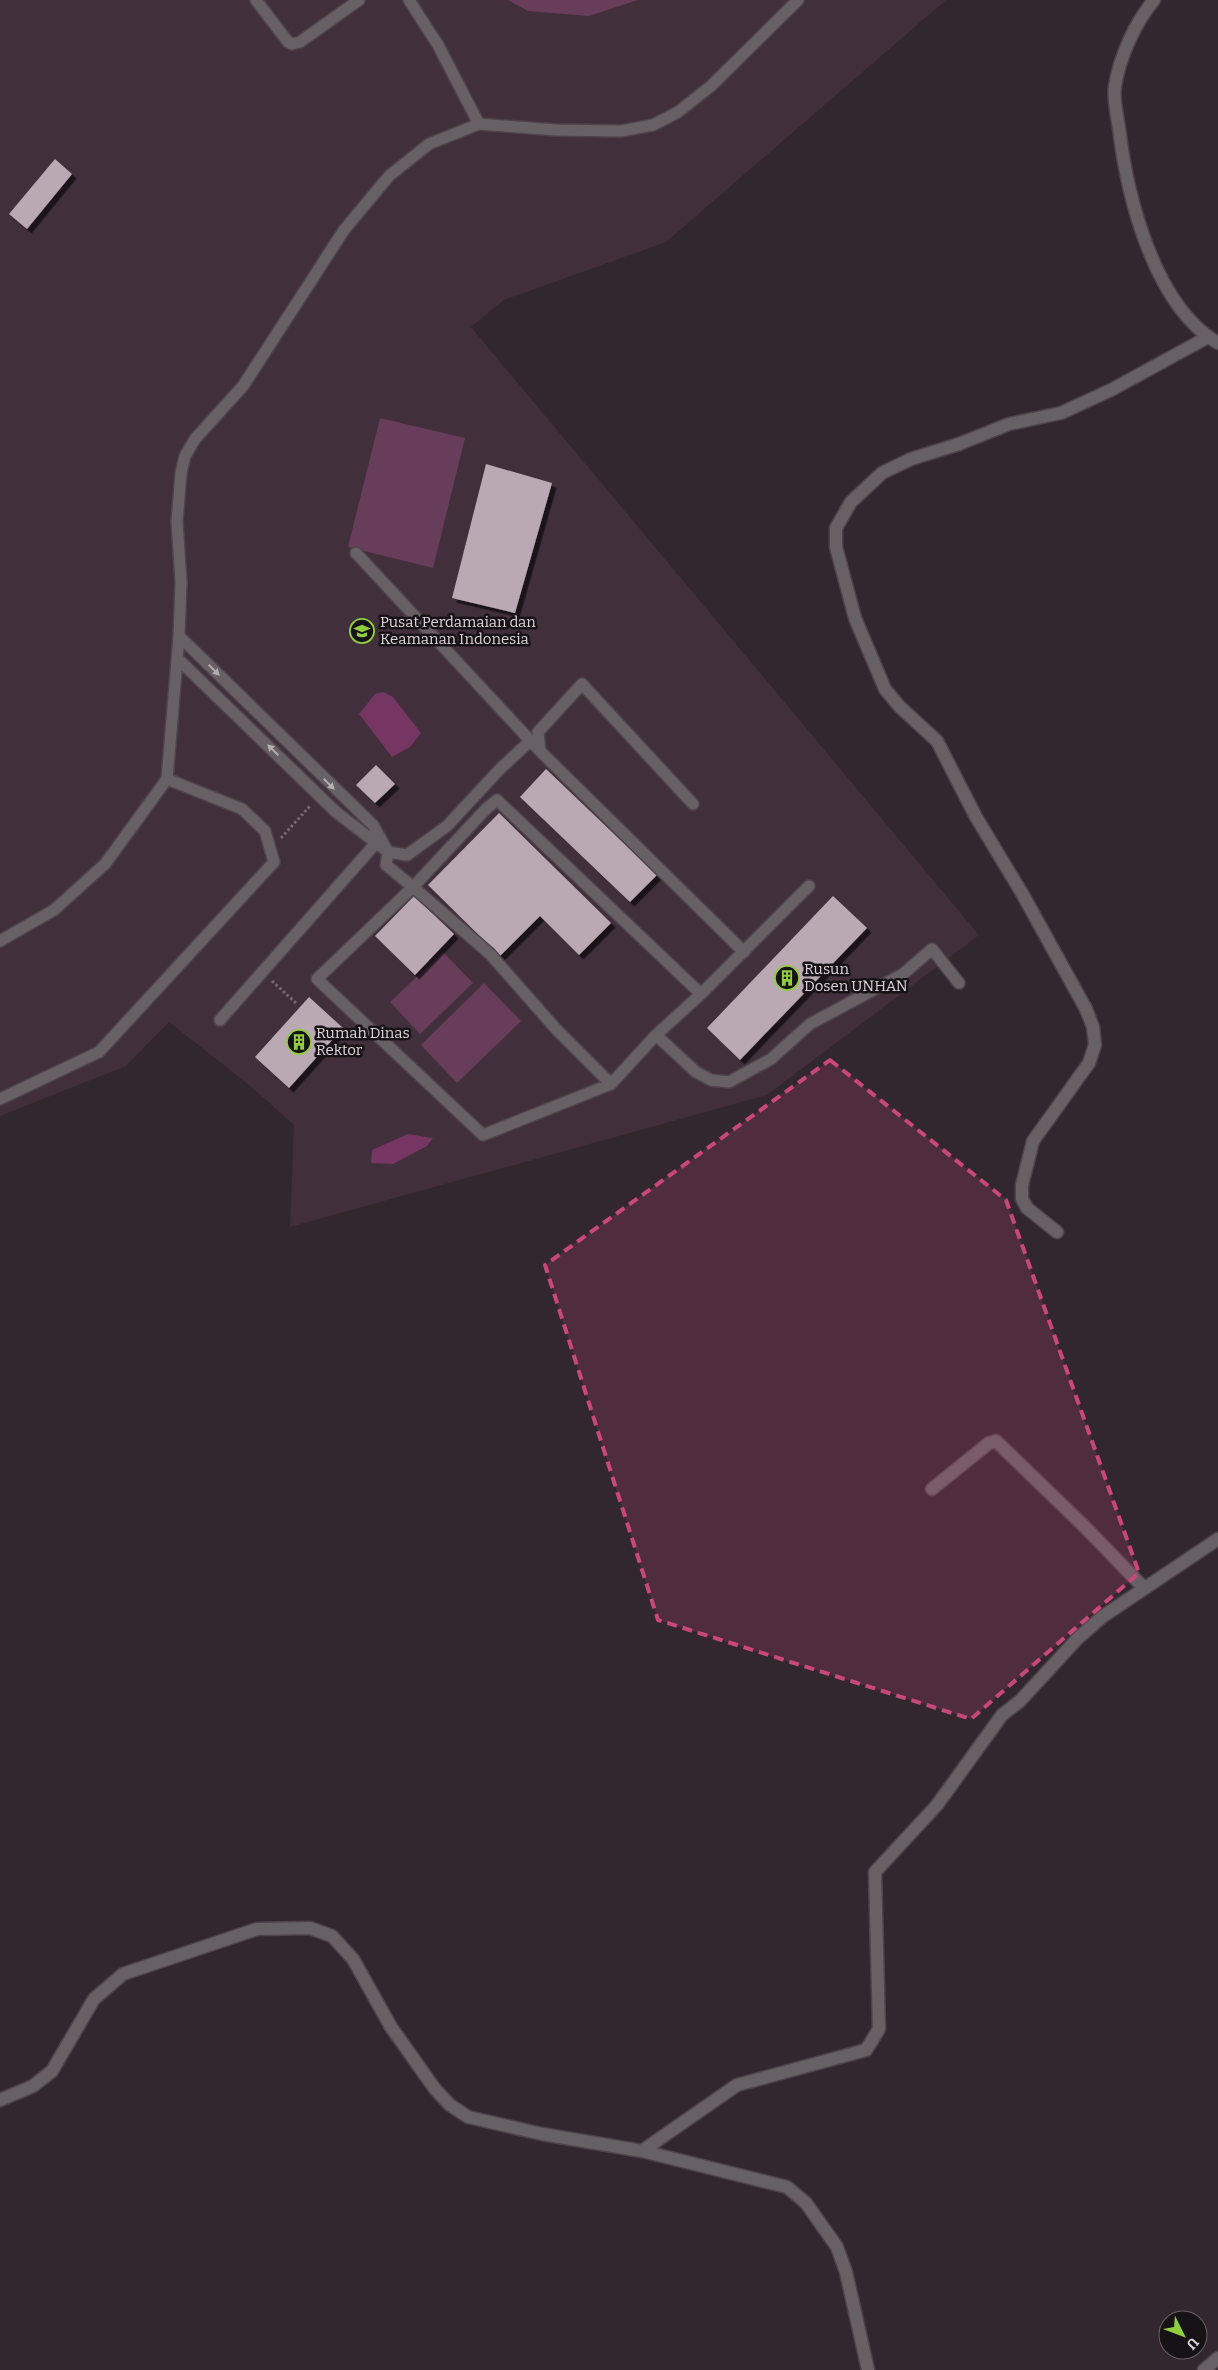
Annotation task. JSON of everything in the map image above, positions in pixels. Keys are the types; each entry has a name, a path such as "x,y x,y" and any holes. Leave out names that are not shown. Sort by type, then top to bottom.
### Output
{"street":[{"path":"1057,1232 1027,1208 1022,1199 1022,1185 1034,1141 1089,1063 1095,1045 1093,1027 1077,993 1023,895 976,817 937,740 899,706 885,689 855,618 836,547 836,528 851,502 882,473 911,459 959,444 1009,424 1061,413 1112,390 1153,366 1213,340 1187,316 1158,271 1140,225 1121,148 1115,88 1132,33 1142,14 1154,0"},
{"path":"932,1489 989,1443 996,1441 1085,1527 1144,1588"},
{"path":"642,2151 738,2085 866,2050 879,2029 875,1872 937,1805 1002,1715 1020,1701 1090,1628 1144,1588 1218,1539"},
{"path":"0,2100 33,2086 52,2071 94,1999 123,1974 257,1929 310,1928 332,1936 353,1959 392,2027 424,2073 450,2105 468,2117 542,2134 642,2151 787,2187 806,2202 837,2247 846,2272 868,2370"},
{"path":"1204,2370 1218,2358"}],"lane":[{"path":"256,0 288,42 292,44 300,42 359,0"},
{"path":"408,0 438,45 479,124"},
{"path":"0,941 54,910 106,864 167,779 179,636 181,582 177,522 181,474 185,456 196,439 242,386 344,230 389,176 429,144 479,124 556,130 620,131 653,125 678,112 712,86 798,0"},
{"path":"356,553 530,741 744,952"},
{"path":"179,636 373,826 388,852 386,865 490,954 556,1029 611,1084"},
{"path":"177,658 336,812 388,852 407,854 447,826 499,770 530,741"},
{"path":"540,751 538,732 582,684 693,804"},
{"path":"0,1098 99,1052 274,862 265,831 242,809 167,779"},
{"path":"701,994 497,800 317,979 483,1135 611,1084 656,1035 701,994 809,886"},
{"path":"220,1020 376,843"},
{"path":"656,1035 696,1072 711,1080 729,1082 771,1059 810,1024 903,974 932,949 959,983"}],"path":[{"path":"270,850 319,796"},
{"path":"262,972 296,1003"}],"highlighted area":[{"path":"830,1060 1006,1200 1139,1573 971,1719 658,1620 545,1265"}],"shaded area":[{"name":"Pusat Perdamaian dan Keamanan Indonesia","path":"0,0 946,0 666,242 504,300 471,327 979,935 767,1095 290,1227 294,1125 248,1084 169,1022 126,1066 0,1116"},
{"path":"508,0 638,0 589,16 528,11"},
{"path":"380,418 465,438 433,568 348,547"},
{"path":"383,692 393,697 421,733 410,747 392,757 359,714 375,694"},
{"path":"443,952 473,983 420,1034 390,1002"},
{"path":"484,983 521,1021 457,1083 421,1045"},
{"path":"408,1134 433,1138 427,1146 393,1164 371,1163 372,1150"}],"building":[{"path":"55,159 72,174 27,229 9,214"},
{"path":"486,464 552,483 515,613 452,598"},
{"path":"376,765 395,784 375,803 356,785"},
{"path":"546,769 657,875 630,902 520,797"},
{"path":"499,813 611,923 579,955 540,916 500,956 428,885"},
{"path":"414,896 454,934 415,975 375,936"},
{"name":"Rusun Dosen UNHAN","path":"833,896 867,928 740,1060 707,1028"},
{"name":"Rumah Dinas Rektor","path":"309,997 343,1028 289,1088 255,1057"}],"place":[{"name":"Pusat Perdamaian dan Keamanan Indonesia","path":"362,631"},
{"name":"Rusun Dosen UNHAN","path":"787,978"},
{"name":"Rumah Dinas Rektor","path":"299,1042"}]}
